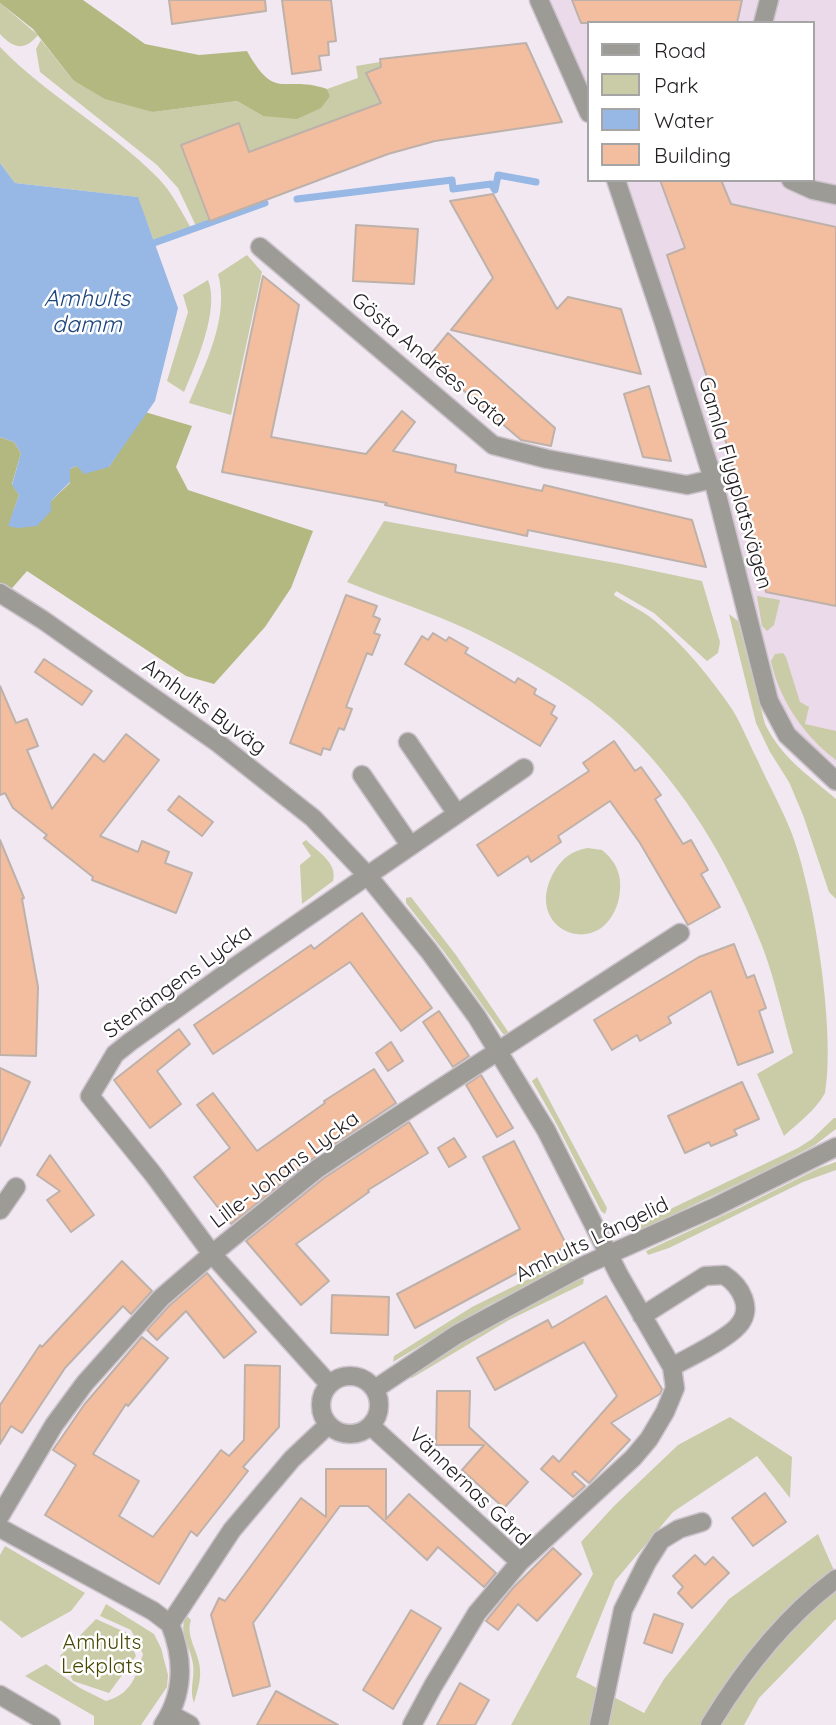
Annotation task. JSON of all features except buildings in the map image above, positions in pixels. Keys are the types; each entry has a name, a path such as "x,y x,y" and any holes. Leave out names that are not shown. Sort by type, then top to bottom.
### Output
{"street":[{"path":"539,0 588,111"},
{"path":"764,21 769,0"},
{"name":"Gamla Flygplatsvägen","path":"617,182 713,480 769,701 787,735 836,781"},
{"path":"795,182 813,190 836,195"},
{"name":"Gösta Andrées Gata","path":"260,247 493,445 547,459 687,485 713,480"},
{"name":"Amhults Byväg","path":"0,593 43,620 218,743 313,818 367,875 429,951 499,1052 546,1130 609,1254 672,1367"},
{"path":"408,742 457,814"},
{"path":"367,875 524,768"},
{"path":"362,775 410,845"},
{"name":"Stenängens Lycka","path":"212,1254 153,1174 90,1096 115,1054 130,1042 367,875"},
{"path":"499,1052 544,1018 680,933"},
{"name":"Lille-Johans Lycka","path":"329,1384 212,1254 327,1162 499,1052"},
{"name":"Amhults Långelid","path":"375,1389 456,1335 609,1254 715,1208 836,1147"},
{"path":"0,1210 16,1186"},
{"path":"0,1516 54,1425 85,1383 161,1298 212,1254"},
{"path":"520,1562 633,1458 649,1439 675,1388 672,1367 739,1326 745,1313 745,1303 740,1289 724,1275 705,1276 642,1315"},
{"path":"356,1376 365,1379 375,1389 380,1408 371,1426 352,1434 337,1431 328,1425 321,1404 322,1395 329,1384 342,1377 356,1376"},
{"path":"170,1624 232,1530 292,1459 328,1425"},
{"name":"Vännernas Gård","path":"371,1426 520,1562 477,1613 412,1725"},
{"path":"599,1725 623,1611 647,1562 661,1540 679,1529 702,1522"},
{"path":"0,1528 153,1611 170,1624 180,1655 180,1683 166,1720 190,1725"},
{"path":"710,1725 768,1642 836,1579"},
{"path":"0,1695 51,1725"}],"shaded area":[{"path":"550,0 836,0 836,765 799,734 779,700 749,591 625,182 815,182 815,21 588,21 588,91"}],"green space":[{"path":"0,0 83,0 145,44 199,55 247,51 257,67 273,82 312,85 327,89 330,96 321,108 297,119 263,116 237,101 153,112 105,99 73,80 33,29 0,3"},
{"path":"0,3 38,35 23,46 9,42 0,34"},
{"path":"41,40 73,80 153,112 237,101 263,116 330,96 327,89 358,78 356,66 380,62 381,67 366,73 381,103 249,152 239,123 182,146 210,221 196,226 178,188 157,165 40,72 36,49"},
{"path":"0,47 18,65 120,144 158,178 168,189 191,228 154,241 137,197 15,183 0,163"},
{"path":"247,255 262,272 231,415 189,403 218,323 221,290 218,274"},
{"path":"208,280 211,292 209,321 184,392 167,381 188,312 183,295"},
{"path":"145,412 192,426 176,467 188,490 313,531 291,588 265,627 214,684 186,676 27,571 0,602 0,437 14,442 21,453 12,484 19,495 9,525 51,501 70,483 70,469 77,466 109,467"},
{"path":"384,521 702,581 720,642 718,653 707,661 654,613 616,591 614,595 666,630 724,697 739,721 783,812 799,855 821,961 828,1035 828,1067 825,1093 817,1105 784,1136 757,1074 793,1053 764,950 733,880 703,827 668,777 648,754 610,717 573,689 471,631 347,582"},
{"path":"757,596 780,600 774,625 767,631 762,626"},
{"path":"729,614 738,621 765,724 771,736 796,765 836,799 836,899 829,892 789,782 756,723"},
{"path":"783,653 800,702 809,707 805,724 836,731 836,760 804,729 780,690 771,661 775,654"},
{"path":"306,840 330,863 334,875 333,881 302,904 300,865 311,856 302,843"},
{"path":"588,848 602,850 612,860 620,877 619,898 611,918 598,930 583,934 568,932 556,924 548,910 546,893 554,872 561,863 573,853"},
{"path":"411,897 456,955 511,1036 503,1034 406,903 406,898"},
{"path":"537,1077 607,1208 605,1214 532,1081"},
{"path":"834,1118 836,1129 815,1145 639,1231 639,1224 798,1148"},
{"path":"836,1162 836,1170 803,1182 669,1248 648,1255 646,1251 819,1168"},
{"path":"573,1257 576,1260 487,1306 393,1362 394,1356 472,1307"},
{"path":"584,1279 583,1284 509,1320 412,1378 406,1378 491,1324"},
{"path":"730,1417 792,1457 790,1498 757,1456 673,1512 615,1581 576,1677 644,1713 664,1679 729,1599 818,1534 836,1575 836,1619 759,1698 744,1725 511,1725 593,1574 581,1542 614,1506 678,1445"},
{"path":"5,1546 85,1593 71,1611 22,1638 0,1620 0,1555"},
{"path":"106,1604 154,1634 161,1648 168,1675 167,1687 141,1725 94,1725 94,1716 25,1676 46,1664 80,1688 106,1701 127,1689 135,1677 143,1654 131,1630 100,1616"},
{"path":"186,1615 191,1620 191,1638 200,1669 194,1703 192,1657 183,1628"},
{"name":"Amhults Lekplats","path":"96,1619 127,1633 136,1656 109,1693 73,1681 60,1656"}],"water":[{"name":"Amhults damm","path":"0,163 15,183 138,197 178,308 155,401 109,467 84,474 77,466 70,469 70,482 51,501 51,511 37,526 18,528 8,526 19,495 12,485 21,453 14,442 0,437"}],"waterway":[{"path":"297,199 452,180 453,189 491,184 495,190 498,175 536,182"},
{"path":"154,243 265,203"}]}
